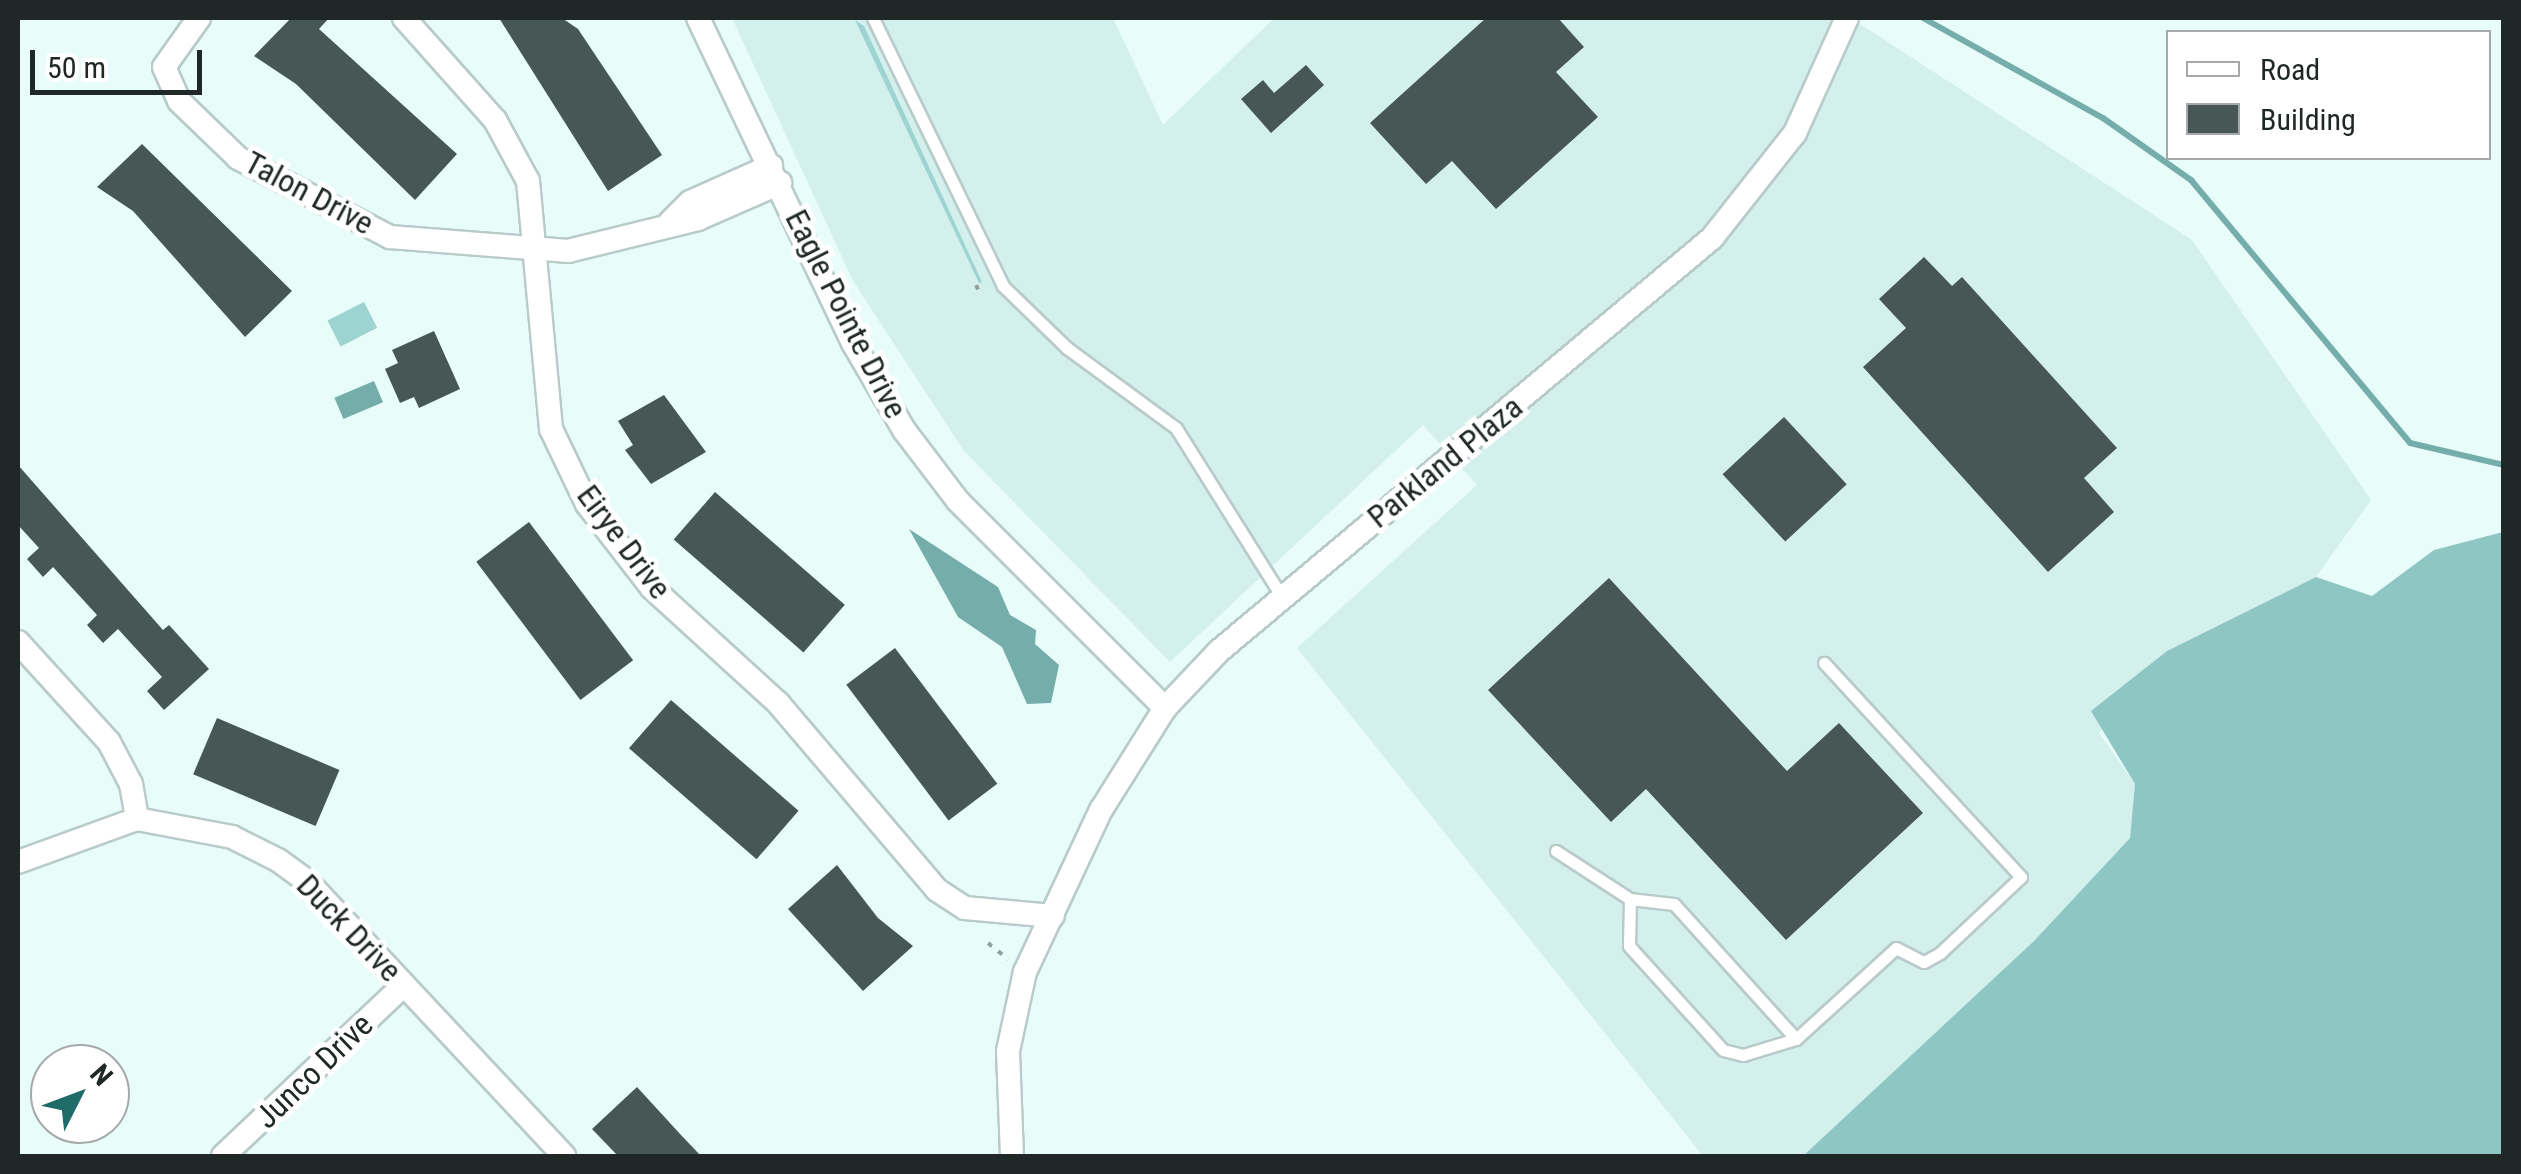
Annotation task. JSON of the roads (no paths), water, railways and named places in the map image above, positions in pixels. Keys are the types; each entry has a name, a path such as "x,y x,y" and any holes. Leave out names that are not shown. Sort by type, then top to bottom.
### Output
{"street":[{"name":"Talon Drive","path":"199,18 164,67 178,100 238,158 312,202 390,237 476,248 533,243 568,251 670,222 690,202 775,175"},
{"name":"Eirye Drive","path":"404,18 494,120 528,182 552,429 587,504 652,588 778,703 937,890 965,908 1053,916"},
{"name":"Eagle Pointe Drive","path":"698,18 853,343 904,430 958,501 1165,708"},
{"name":"Parkland Plaza","path":"1012,1156 1008,1051 1024,972 1101,810 1165,708 1282,597 1712,238 1795,133 1846,18"},
{"path":"18,642 109,742 131,784 137,818 18,862"},
{"name":"Duck Drive","path":"137,818 232,836 278,860 404,984 564,1156"},
{"name":"Junco Drive","path":"223,1156 404,984"}],"lane":[{"path":"874,18 1003,286 1067,348 1176,428 1282,597"},
{"path":"1630,899 1629,946 1723,1050 1768,1053 1796,1039 1896,948 1924,962 2021,877 1824,663"},
{"path":"1556,851 1630,899 1674,904 1796,1039"}],"waterway":[{"path":"1923,18 2103,118 2191,180 2410,443 2504,465"}]}
